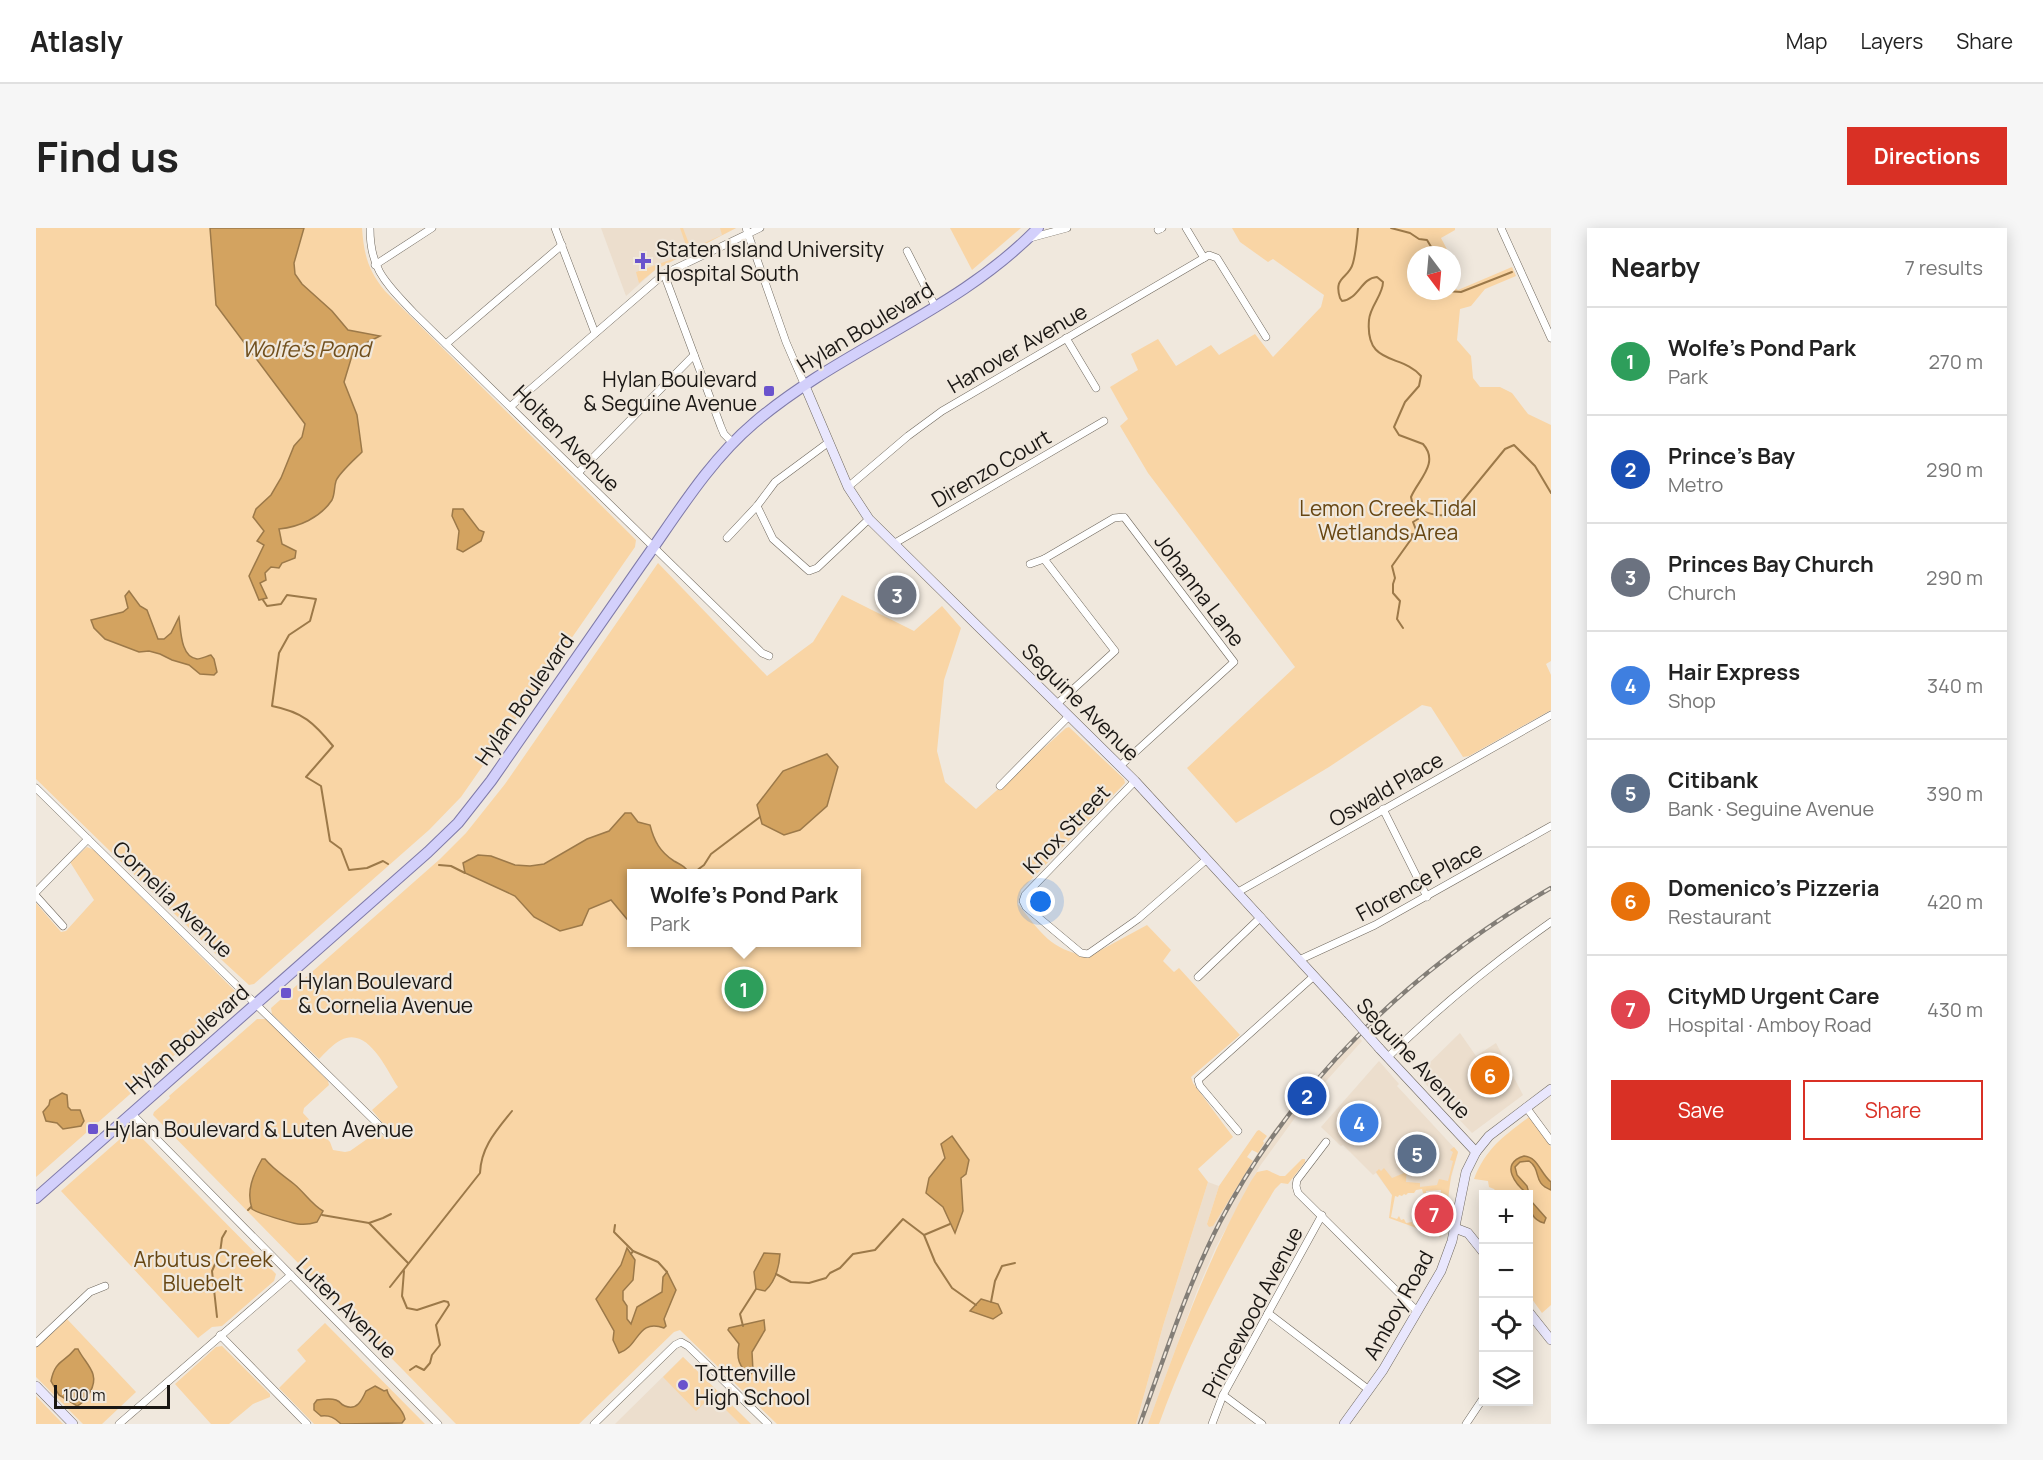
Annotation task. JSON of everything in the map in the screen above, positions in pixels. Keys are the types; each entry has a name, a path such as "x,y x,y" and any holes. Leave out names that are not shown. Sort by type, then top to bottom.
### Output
{"main road":[{"name":"Hylan Boulevard","path":"36,1198 436,845 458,823 491,781 705,475 733,443 772,408 805,386 936,308 988,273 1038,228"}],"street":[{"name":"Holten Avenue","path":"369,228 369,247 375,265 386,283 762,653 769,656"},
{"path":"375,265 432,228"},
{"path":"555,228 595,333"},
{"path":"511,406 664,274 746,231 760,228"},
{"path":"1028,238 1067,228"},
{"path":"1186,228 1204,258"},
{"path":"1501,228 1548,324 1551,338"},
{"name":"Seguine Avenue","path":"746,231 786,342 848,488 869,519 1135,781 1476,1152"},
{"path":"446,344 562,245"},
{"path":"907,252 936,308"},
{"name":"Hanover Avenue","path":"848,488 908,436 942,411 1204,258 1214,255 1217,258 1266,337"},
{"path":"664,274 722,430 733,443"},
{"path":"1066,338 1096,388"},
{"path":"578,473 694,355"},
{"name":"Direnzo Court","path":"894,543 1104,421"},
{"path":"727,538 757,506 775,482 829,442"},
{"path":"757,506 773,539 809,571 817,568 869,519"},
{"name":"Johanna Lane","path":"1030,564 1044,559 1114,518 1124,518 1234,662 1120,766"},
{"path":"1044,559 1115,651 1057,704"},
{"name":"Oswald Place","path":"1238,892 1551,715"},
{"path":"1000,786 1069,716"},
{"name":"Knox Street","path":"1135,781 1025,895 1023,901 1026,908 1081,953 1088,954 1138,919 1207,859"},
{"name":"Cornelia Avenue","path":"36,788 388,1134"},
{"path":"1383,809 1427,897"},
{"name":"Florence Place","path":"1299,960 1365,930 1551,826"},
{"path":"36,892 88,838"},
{"path":"36,897 63,926"},
{"path":"1198,977 1261,918"},
{"path":"1388,1057 1474,979 1551,922"},
{"path":"1239,1131 1200,1086 1198,1080 1314,976"},
{"name":"Amboy Road","path":"1344,1424 1396,1350 1441,1271 1455,1228 1466,1172 1476,1152 1489,1136 1551,1089"},
{"path":"1526,1107 1551,1142"},
{"name":"Luten Avenue","path":"131,1113 438,1424"},
{"path":"1326,1142 1297,1180 1298,1193 1417,1311"},
{"name":"Princewood Avenue","path":"1212,1424 1223,1395 1322,1215"},
{"path":"1455,1228 1468,1233 1479,1247"},
{"path":"119,1424 291,1275"},
{"path":"36,1343 90,1292 105,1286"},
{"path":"1268,1313 1369,1390"},
{"path":"1533,1319 1551,1340"},
{"path":"220,1335 307,1424"},
{"path":"594,1424 673,1347 681,1342 688,1346 768,1424"},
{"path":"36,1386 74,1424"},
{"path":"1223,1395 1262,1424"},
{"path":"1466,1424 1479,1404"}],"shaded area":[{"name":"Staten Island University Hospital South","path":"601,228 736,228 655,270 626,296"},
{"path":"1460,1033 1476,1056 1496,1043 1523,1095 1472,1133 1417,1075"},
{"path":"1356,1034 1362,1041 1302,1108 1260,1166 1216,1247 1197,1291 1148,1424 1136,1424 1163,1326 1208,1182 1219,1186 1207,1224 1233,1192 1264,1143 1299,1098"},
{"path":"1379,1061 1399,1084 1397,1086 1458,1152 1450,1182 1392,1195 1376,1173 1373,1175 1321,1127"},
{"name":"Tottenville High School","path":"683,1357 751,1424 615,1424"}],"green space":[{"path":"36,228 362,228 368,262 385,291 636,540 635,547 461,797 429,830 254,984 249,985 225,963 36,779"},
{"path":"680,228 683,228 691,249 722,235 720,228 736,228 655,270 639,283 636,272 681,256 688,251"},
{"path":"950,228 1021,228 972,270"},
{"name":"Lemon Creek Tidal Wetlands Area","path":"1232,228 1455,228 1441,238 1445,246 1407,246 1407,300 1461,300 1461,289 1512,267 1516,276 1485,289 1471,306 1460,309 1457,340 1471,356 1473,378 1480,387 1500,387 1512,393 1528,414 1551,425 1551,661 1546,664 1551,675 1551,710 1469,756 1463,757 1431,707 1422,705 1329,767 1236,823 1187,768 1295,667 1148,473 1120,426 1128,419 1110,387 1138,370 1131,354 1158,339 1176,366 1211,345 1219,355 1255,334 1273,357 1321,307 1324,295 1273,259 1268,262 1240,242"},
{"path":"658,563 767,676 813,642 842,595 914,631 942,606 961,628 944,680 937,751 945,782 976,809 1069,727 1124,779 1125,783 1021,890 1018,904 1047,938 1064,949 1088,957 1147,925 1171,950 1163,961 1174,972 1179,968 1240,1035 1191,1077 1193,1083 1233,1137 1198,1169 1208,1182 1163,1326 1136,1424 777,1424 680,1330 674,1332 579,1424 456,1424 153,1115 170,1098 169,1096 257,1019 267,1019 328,1081 329,1085 304,1108 303,1113 330,1142 333,1150 350,1151 377,1132 386,1138 389,1137 389,1131 372,1110 398,1087 368,1044 351,1037 341,1040 319,1059 272,1014 271,1008 440,859 466,833 505,784"},
{"path":"87,847 94,850 238,994 230,1006 36,1177 36,903 61,932 66,931 94,900 70,862"},
{"path":"1529,1117 1551,1147 1551,1305 1542,1313 1533,1301 1533,1190 1495,1190 1489,1187 1488,1181 1474,1179 1484,1159 1504,1137"},
{"path":"1259,1130 1267,1136 1264,1143 1258,1153 1252,1150 1247,1157 1253,1161 1213,1226 1209,1227 1207,1224 1219,1186"},
{"name":"Arbutus Creek Bluebelt","path":"128,1132 132,1135 136,1132 276,1274 274,1281 222,1326 212,1327 198,1338 61,1191"},
{"path":"1411,1139 1408,1143 1406,1182 1420,1183 1420,1187 1437,1185 1439,1179 1448,1181 1453,1161 1450,1160 1453,1152 1450,1150 1454,1147 1458,1152 1451,1176 1445,1224 1441,1224 1442,1214 1438,1209 1441,1190 1423,1193 1422,1189 1414,1193 1395,1196 1391,1217 1397,1219 1399,1216 1406,1223 1412,1222 1413,1225 1420,1225 1442,1234 1441,1237 1389,1218 1392,1195 1376,1172 1384,1168 1392,1178 1404,1173 1406,1147 1402,1145"},
{"path":"1302,1159 1305,1159 1305,1162 1288,1184 1281,1183 1275,1189 1226,1274 1183,1363 1159,1424 1148,1424 1207,1270 1251,1181 1257,1172 1267,1170 1285,1176"},
{"path":"67,1319 136,1392 102,1424 83,1424 36,1377 36,1347"},
{"name":"Arbutus Creek Bluebelt","path":"325,1323 425,1424 314,1424 279,1388 306,1361 297,1350"},
{"name":"Arbutus Creek Bluebelt","path":"222,1346 270,1394 270,1397 253,1404 229,1424 211,1424 175,1384 216,1347"},
{"path":"683,1357 751,1424 740,1424 712,1396 696,1411 663,1377"},
{"path":"36,1396 63,1424 36,1424"}],"water":[{"name":"Wolfe's Pond","path":"210,228 304,228 294,263 295,274 302,284 332,311 348,330 380,336 354,349 344,382 357,415 362,452 338,478 332,500 321,512 301,524 279,529 282,544 296,551 295,558 282,563 279,568 271,567 265,573 266,580 260,583 267,598 259,600 249,576 264,545 257,541 264,531 253,517 256,509 271,495 281,478 294,446 302,437 305,424 216,305"},
{"path":"453,509 463,509 479,530 484,532 481,541 463,552 457,549 459,531 452,516"},
{"path":"129,591 140,606 147,610 158,639 164,639 171,633 179,617 182,642 187,653 197,659 211,655 217,672 214,675 200,674 189,665 160,654 149,651 139,652 105,639 94,628 91,620 123,612 128,608 125,596"},
{"path":"827,754 838,767 827,806 800,830 784,835 762,824 757,805 783,771"},
{"path":"625,813 631,813 638,822 650,825 661,850 686,869 627,869 627,919 611,900 589,909 582,925 560,931 534,917 515,896 465,873 463,863 478,855 491,856 515,865 544,864 587,839 609,831"},
{"path":"62,1093 67,1095 68,1107 71,1110 80,1110 84,1121 81,1126 63,1129 57,1123 46,1121 43,1112 50,1100"},
{"path":"952,1136 969,1160 966,1174 961,1178 963,1211 955,1233 943,1207 926,1193 929,1178 945,1158 941,1144"},
{"path":"1524,1156 1533,1159 1551,1182 1551,1190 1541,1184 1535,1168 1529,1161 1520,1162 1515,1167 1517,1175 1527,1186 1528,1190 1524,1190 1512,1175 1512,1164"},
{"path":"262,1159 265,1159 298,1187 323,1211 317,1222 298,1224 252,1209 251,1183"},
{"path":"1533,1203 1546,1218 1544,1223 1533,1216"},
{"path":"627,1248 635,1260 633,1280 623,1291 623,1300 627,1306 627,1319 631,1324 637,1307 662,1292 663,1277 667,1272 676,1290 664,1319 666,1326 664,1328 648,1327 626,1350 619,1353 613,1340 614,1331 596,1299 621,1265"},
{"path":"764,1253 780,1254 776,1274 765,1291 756,1289 754,1272"},
{"path":"981,1299 998,1304 1002,1313 993,1319 970,1311"},
{"path":"764,1320 765,1330 752,1352 753,1371 750,1375 743,1369 738,1358 739,1344 728,1330"},
{"path":"75,1349 78,1349 91,1369 94,1379 90,1392 77,1406 59,1395 51,1381 57,1365"},
{"path":"375,1386 384,1391 387,1390 404,1415 405,1419 402,1423 341,1424 332,1417 321,1416 314,1410 317,1400 324,1399 336,1400 349,1407 356,1406 366,1391"}],"waterway":[{"path":"1358,228 1353,263 1340,281 1338,291 1340,298 1342,301 1352,297 1372,278 1377,277 1383,282 1369,320 1369,335 1373,345 1386,357 1404,364 1421,376 1419,386 1405,402 1394,427 1399,435 1423,444 1428,451 1429,465 1411,497 1413,506 1431,514 1451,515 1505,449 1514,445 1535,466 1551,493"},
{"path":"1391,228 1427,240 1431,246"},
{"path":"1461,292 1512,272"},
{"path":"1403,628 1397,619 1400,601 1393,593 1395,578 1392,566 1412,538 1412,534 1418,535 1413,522 1418,519 1415,508"},
{"path":"263,600 267,606 281,604 287,595 316,599 310,621 289,635 279,653 272,706 300,715 320,731 333,746 306,777 321,786 330,841 341,849 349,870 367,868 383,861 388,864"},
{"path":"699,869 711,854 760,817"},
{"path":"439,865 451,866 465,873"},
{"path":"390,1287 480,1173 486,1147 512,1111"},
{"path":"248,1210 251,1207"},
{"path":"322,1215 369,1223 391,1214"},
{"path":"776,1274 791,1282 809,1283 826,1278 840,1268 853,1254 875,1250 903,1219 924,1235 950,1224"},
{"path":"369,1223 408,1263"},
{"path":"615,1225 614,1232 633,1251"},
{"path":"217,1317 212,1271 226,1231"},
{"path":"924,1235 935,1262 952,1288 976,1305"},
{"path":"631,1254 633,1251 658,1262 667,1272"},
{"path":"991,1302 995,1281 1002,1266 1015,1263"},
{"path":"404,1271 402,1296 407,1308 417,1310 444,1301 449,1305 436,1325 440,1345 432,1355 430,1363 424,1370 416,1366 410,1370"},
{"path":"743,1326 740,1314 756,1289"}],"railway":[{"path":"1140,1424 1177,1322 1208,1246 1250,1170 1284,1121 1321,1075 1406,991 1500,919 1551,888"}],"place":[{"name":"Staten Island University Hospital South","path":"643,261"},
{"name":"Hylan Boulevard & Seguine Avenue","path":"769,391"},
{"name":"Princes Bay Church","path":"897,595"},
{"name":"Wolfe's Pond Park","path":"744,989"},
{"name":"Hylan Boulevard & Cornelia Avenue","path":"286,993"},
{"name":"Domenico's Pizzeria","path":"1490,1075"},
{"name":"Prince’s Bay","path":"1307,1096"},
{"name":"Hair Express","path":"1359,1123"},
{"name":"Hylan Boulevard & Luten Avenue","path":"93,1129"},
{"name":"Citibank","path":"1417,1154"},
{"name":"CityMD Urgent Care","path":"1434,1214"},
{"name":"Tottenville High School","path":"683,1385"}]}
